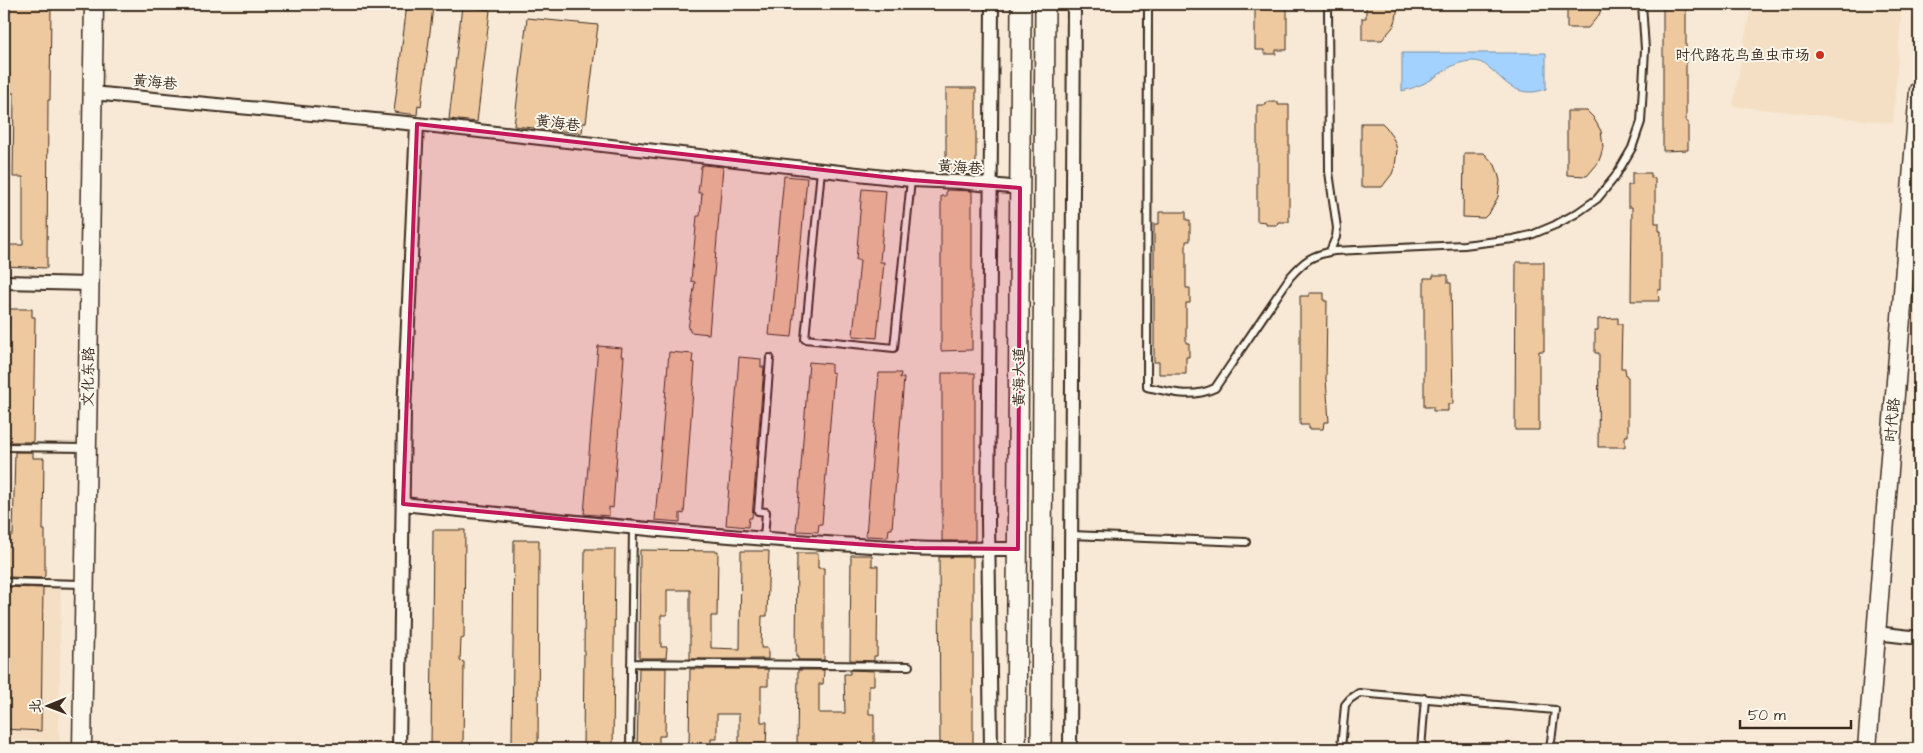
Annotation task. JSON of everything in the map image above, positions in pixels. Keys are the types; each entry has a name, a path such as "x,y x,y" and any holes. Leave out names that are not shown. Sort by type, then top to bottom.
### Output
{"main road":[{"name":"黄海大道","path":"1016,749 1021,4"},
{"name":"黄海大道","path":"1041,749 1045,4"}],"street":[{"name":"文化东路","path":"82,749 94,4"},
{"path":"991,749 988,548 992,4"},
{"path":"1070,749 1074,4"},
{"name":"时代路","path":"1868,749 1917,147 1919,90"},
{"name":"黄海巷","path":"92,93 417,124 911,180 960,182 1020,188"},
{"path":"399,749 404,412 417,124"},
{"path":"4,282 90,284"},
{"path":"403,504 764,538 914,548 1018,549"},
{"path":"1876,633 1919,638"}],"lane":[{"path":"1148,4 1147,387 1179,394 1198,394 1215,388 1290,277 1308,258 1320,253 1330,252 1464,246 1513,239 1531,235 1555,225 1597,199 1615,177 1632,148 1641,122 1645,49 1642,4"},
{"path":"1328,4 1329,172 1337,228 1336,237 1330,252"},
{"path":"821,170 805,339 894,348 911,180"},
{"path":"764,538 766,512 758,511 770,358"},
{"path":"4,447 87,448"},
{"path":"630,749 633,527"},
{"path":"1071,535 1246,542"},
{"path":"4,582 85,584"},
{"path":"631,663 909,666"},
{"path":"1341,749 1345,705 1359,693 1554,710 1550,749"},
{"path":"1421,749 1425,698"}],"highlighted area":[{"path":"417,124 911,180 1020,188 1018,549 914,548 753,537 403,504"}],"shaded area":[{"name":"时代路花鸟鱼虫市场","path":"1751,4 1902,4 1893,123 1733,106"},
{"path":"4,587 61,588 59,741 4,739"}],"water":[{"path":"1402,53 1546,53 1546,89 1532,92 1521,91 1511,86 1488,67 1472,61 1458,63 1427,82 1402,91"}],"building":[{"path":"8,4 51,4 50,100 48,100 47,268 4,266 4,245 23,245 23,177 13,177 14,93 7,93"},
{"path":"407,4 433,7 421,106 418,105 417,115 394,112"},
{"path":"1255,4 1287,4 1287,50 1276,50 1276,54 1264,54 1264,50 1255,50"},
{"path":"1366,4 1398,4 1393,27 1382,40 1362,40 1362,18 1366,18"},
{"path":"1572,4 1603,4 1599,15 1588,28 1567,28 1567,6 1572,6"},
{"path":"1663,4 1686,4 1686,122 1688,122 1688,150 1663,151"},
{"path":"462,6 490,10 477,122 449,119"},
{"path":"527,18 598,25 586,123 583,123 582,133 514,126"},
{"path":"946,88 976,88 976,175 946,173"},
{"path":"1266,102 1278,102 1278,105 1289,105 1289,222 1278,222 1277,225 1266,225 1266,222 1257,221 1257,105 1266,105"},
{"path":"1567,111 1587,111 1601,131 1603,147 1601,155 1598,163 1587,176 1567,175"},
{"path":"1361,123 1382,123 1395,142 1397,150 1395,166 1392,174 1382,187 1361,187"},
{"path":"1464,153 1484,153 1495,165 1498,173 1500,181 1498,197 1490,212 1484,218 1463,217"},
{"path":"701,166 723,167 709,334 690,332 690,329 688,329 695,282 691,281 697,216 700,216 702,193 698,193"},
{"path":"1632,173 1651,173 1651,178 1655,178 1655,223 1659,223 1659,231 1661,231 1661,290 1658,290 1659,301 1631,301 1632,207 1628,207 1628,185 1632,185"},
{"path":"784,176 807,178 792,337 769,335"},
{"path":"862,189 886,191 880,262 884,262 877,338 853,336 860,260 856,260"},
{"path":"946,190 972,191 972,350 941,351 941,196 946,196"},
{"path":"1159,212 1186,212 1186,220 1190,220 1190,241 1186,241 1186,288 1190,288 1190,303 1186,303 1186,343 1189,343 1189,357 1186,357 1186,374 1159,374 1159,362 1154,362 1154,224 1159,224"},
{"path":"1516,262 1544,262 1544,351 1539,351 1539,430 1515,430"},
{"path":"1433,275 1448,275 1448,283 1451,283 1453,404 1448,404 1448,411 1433,411 1433,407 1424,407 1424,278 1433,278"},
{"path":"1309,293 1324,293 1324,301 1327,301 1326,379 1329,422 1324,422 1323,429 1309,429 1309,425 1300,425 1300,296 1309,296"},
{"path":"9,309 32,309 32,317 35,317 33,442 4,442 5,338 8,338"},
{"path":"1618,318 1618,324 1622,324 1621,368 1625,368 1626,376 1628,377 1628,436 1625,436 1625,447 1598,447 1599,353 1595,353 1595,330 1598,330 1598,319"},
{"path":"598,346 622,348 621,356 624,356 613,508 609,507 609,516 584,514"},
{"path":"669,352 693,354 692,362 695,363 684,514 680,513 680,522 655,520"},
{"path":"739,357 761,359 761,367 764,367 752,518 749,518 748,527 726,525"},
{"path":"809,362 831,364 831,372 834,373 822,524 819,524 818,532 796,531"},
{"path":"879,373 901,373 900,378 904,378 892,529 889,529 888,537 866,536"},
{"path":"942,373 975,373 975,540 973,541 942,541"},
{"path":"15,452 33,452 33,458 44,458 43,530 45,530 45,576 43,578 4,577 4,535 13,535"},
{"path":"433,530 465,530 464,638 461,639 460,661 464,662 463,747 460,747 460,749 431,749"},
{"path":"514,540 539,540 538,749 512,749"},
{"path":"585,549 615,549 613,749 583,749"},
{"path":"640,550 718,551 717,616 711,616 711,648 740,649 741,551 769,551 767,616 762,616 761,648 768,648 768,659 690,659 690,590 667,590 667,615 661,615 661,647 667,647 666,658 639,658"},
{"path":"797,553 818,553 818,568 824,568 824,660 798,660 798,657 796,657"},
{"path":"851,555 872,555 872,566 878,566 877,656 874,656 874,661 850,660"},
{"path":"939,557 973,557 973,749 940,749"},
{"path":"4,587 43,588 41,731 4,729 4,698 8,698 9,621 4,621"},
{"path":"639,668 666,668 665,736 659,736 659,749 637,749"},
{"path":"690,669 768,669 768,686 761,686 761,722 767,722 766,749 739,749 739,714 717,714 717,739 711,739 711,749 689,749"},
{"path":"798,670 824,670 823,684 819,684 819,713 845,713 844,674 850,674 850,670 874,671 874,685 869,685 869,714 874,714 874,747 869,747 869,749 819,747 819,749 797,749"}],"place":[{"name":"时代路花鸟鱼虫市场","path":"1820,55"}]}
